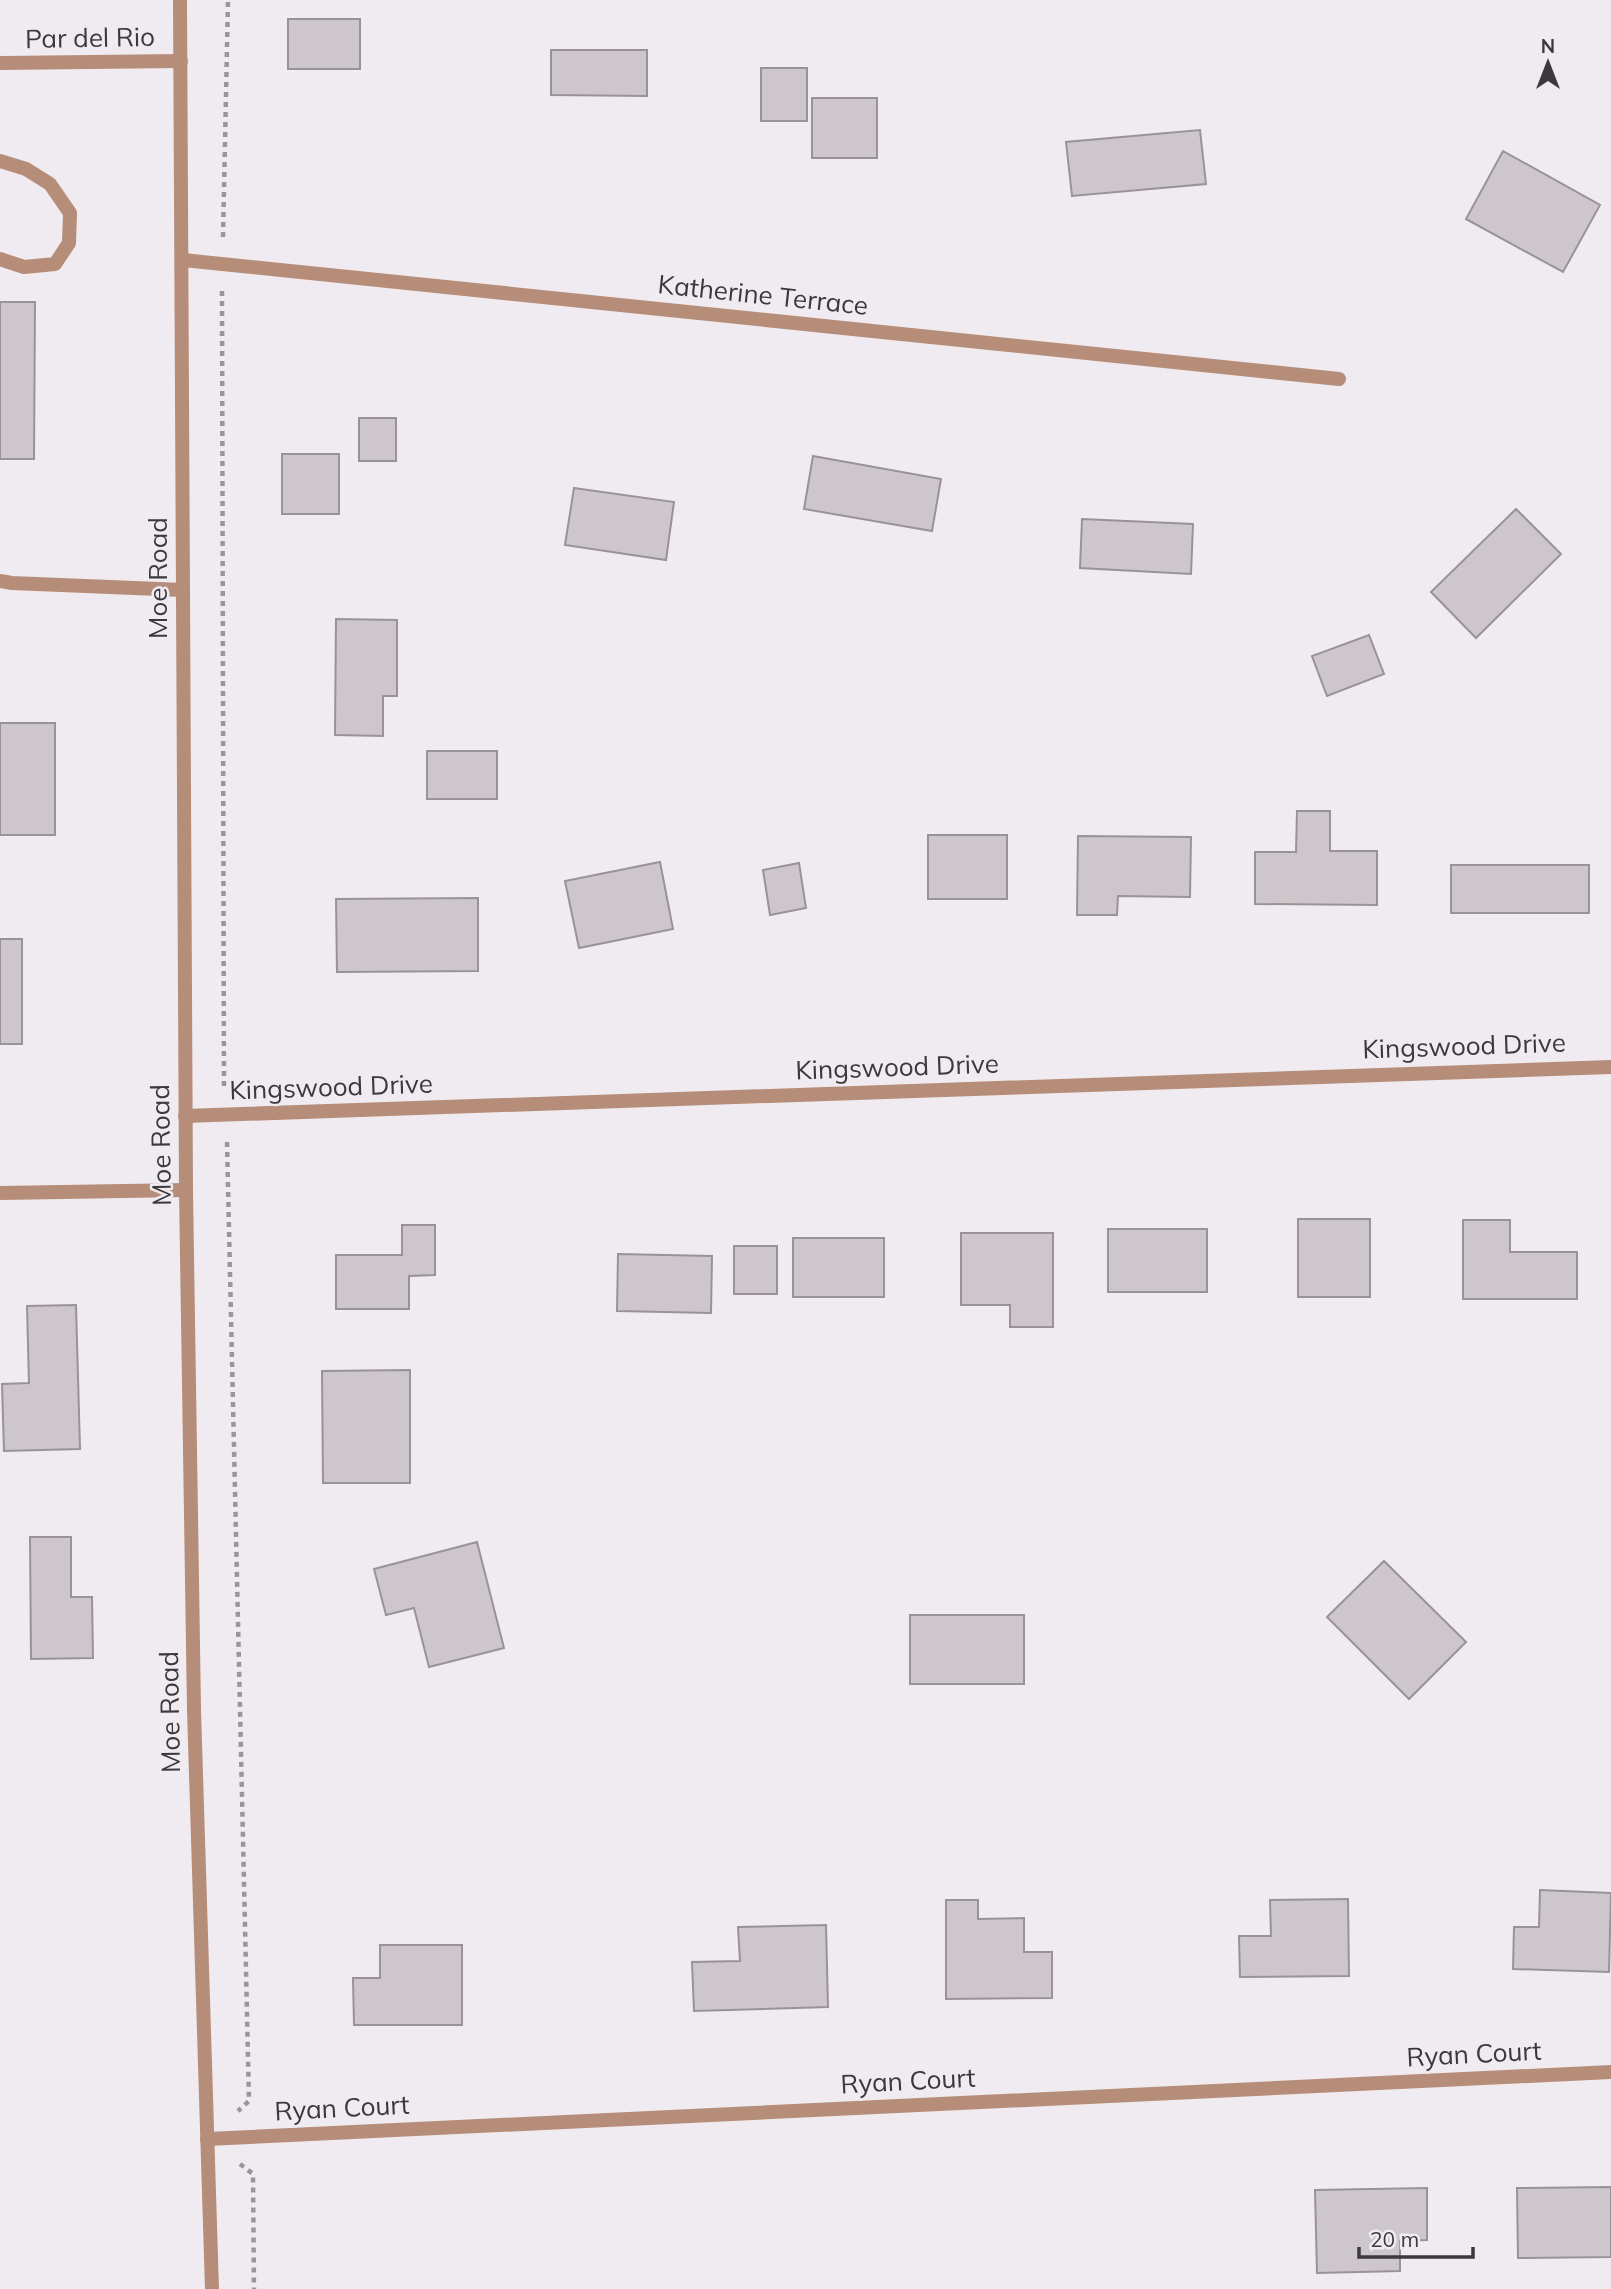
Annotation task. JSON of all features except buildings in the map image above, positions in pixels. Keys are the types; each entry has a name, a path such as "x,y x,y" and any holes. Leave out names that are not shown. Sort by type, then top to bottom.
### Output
{"street":[{"name":"Moe Road","path":"180,0 186,1190 194,1710 212,2289"},
{"name":"Par del Rio","path":"0,63 181,61"},
{"path":"0,161 26,169 50,184 70,213 69,243 55,264 24,267 0,259"},
{"name":"Katherine Terrace","path":"183,260 1339,379"},
{"path":"0,581 183,590"},
{"name":"Kingswood Drive","path":"185,1116 1611,1067"},
{"path":"0,1193 186,1190"},
{"name":"Ryan Court","path":"207,2139 1611,2072"}],"path":[{"path":"228,0 223,264 224,1071 249,2101 207,2139 253,2174 254,2289"}]}
